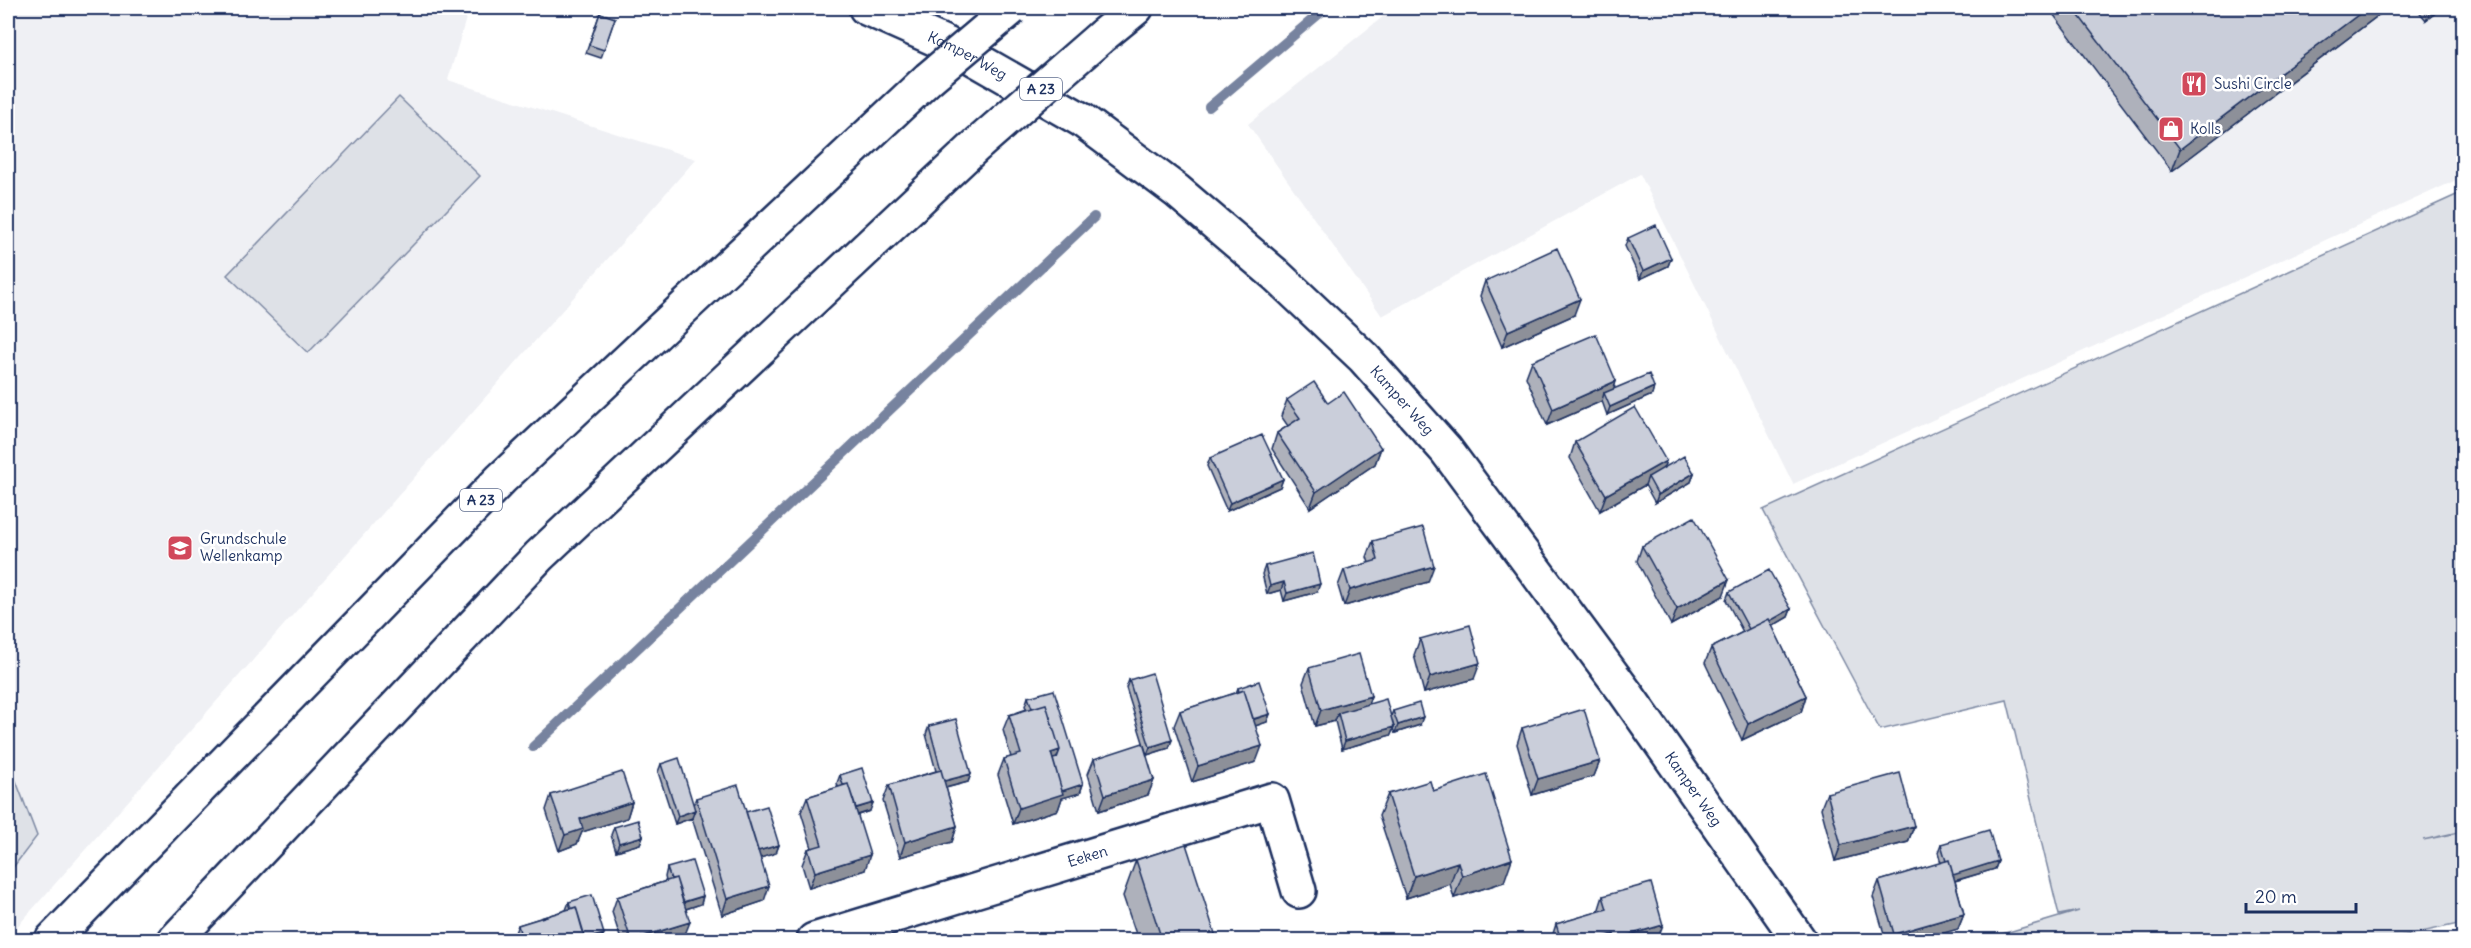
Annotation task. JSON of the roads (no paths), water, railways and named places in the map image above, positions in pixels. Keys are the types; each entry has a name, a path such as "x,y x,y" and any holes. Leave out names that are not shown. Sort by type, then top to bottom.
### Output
{"main road":[{"name":"Kamper Weg","path":"866,8 958,49 1082,120 1177,191 1276,275 1364,358 1446,450 1625,692 1799,940"},
{"name":"A 23","path":"52,940 501,479 928,79 1012,8"},
{"name":"A 23","path":"175,940 539,556 979,143 1136,8"},
{"name":"Eeken","path":"814,940 1272,800 1299,891"}],"waterway":[{"path":"1209,107 1326,8"},
{"path":"533,747 1094,217"}],"place":[{"name":"Sushi Circle","path":"2194,84"},
{"name":"Kolls","path":"2171,129"},
{"name":"Grundschule Wellenkamp","path":"180,548"}]}
